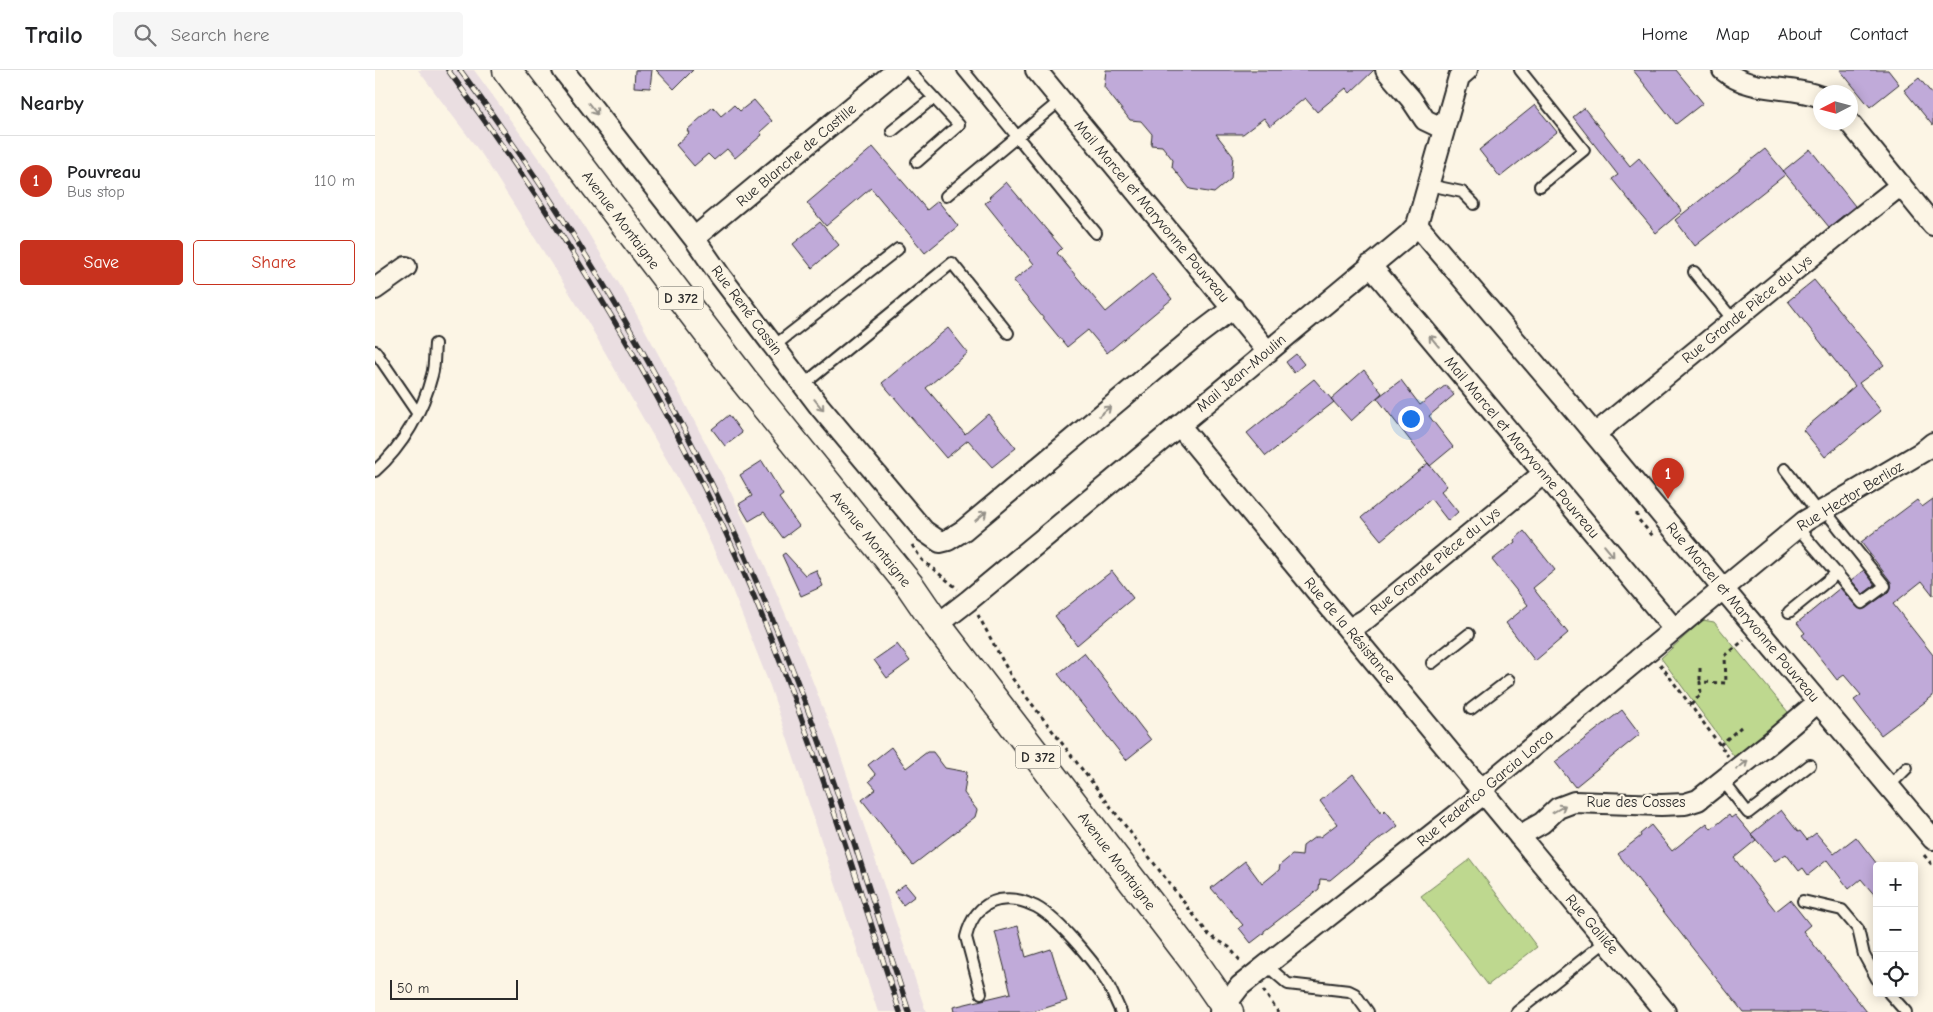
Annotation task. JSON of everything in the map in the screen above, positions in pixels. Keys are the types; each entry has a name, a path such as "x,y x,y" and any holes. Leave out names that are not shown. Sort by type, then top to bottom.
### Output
{"main road":[{"name":"Avenue Montaigne","path":"507,70 743,379 911,587 937,625 1193,960 1225,1010"}],"street":[{"name":"Rue René Cassin","path":"563,70 694,238 803,385 924,531 940,542 949,540 964,530 1192,339 1233,308"},
{"name":"Rue Blanche de Castille","path":"694,238 897,70"},
{"name":"Mail Marcel et Maryvonne Pouvreau","path":"1036,70 1268,352"},
{"path":"1387,70 1411,99 1425,120 1444,129"},
{"name":"Mail Jean-Moulin","path":"937,625 963,594 1179,425 1408,235 1417,225 1459,77 1467,70"},
{"path":"1723,70 1742,83 1813,94"},
{"path":"1411,99 1430,104 1452,100"},
{"path":"1856,130 1933,225"},
{"name":"Rue Grande Pièce du Lys","path":"1595,434 1901,185"},
{"name":"Rue Marcel et Maryvonne Pouvreau","path":"1417,225 1595,434 1933,839"},
{"name":"Mail Marcel et Maryvonne Pouvreau","path":"1371,265 1674,629"},
{"path":"375,289 405,267"},
{"name":"Rue de la Résistance","path":"1179,425 1519,836"},
{"name":"Rue Hector Berlioz","path":"1722,588 1797,527 1933,444"},
{"name":"Rue Grande Pièce du Lys","path":"1349,629 1365,619 1544,473"},
{"name":"Rue Federico Garcia Lorca","path":"1225,1010 1240,986 1477,799 1502,772 1722,588"},
{"name":"Rue des Cosses","path":"1519,836 1542,823 1558,808 1575,802 1685,804 1698,800 1818,702"},
{"name":"Rue Galilée","path":"1519,836 1665,1012"}],"lane":[{"path":"908,70 959,125 917,162"},
{"path":"963,70 1096,233"},
{"path":"1520,70 1584,150 1539,186"},
{"path":"892,131 933,98"},
{"path":"946,196 1061,100"},
{"path":"1429,185 1462,192 1474,204"},
{"path":"774,346 898,248"},
{"path":"803,385 952,263 1008,333"},
{"path":"1694,272 1734,321"},
{"path":"375,471 402,441 418,414 432,374 435,344"},
{"path":"375,351 418,414"},
{"path":"1785,469 1830,517 1885,586 1862,603 1797,527"},
{"path":"1789,612 1837,574"},
{"path":"1432,663 1469,634"},
{"path":"1471,709 1509,680"},
{"path":"1730,775 1748,813 1810,764"},
{"path":"1888,784 1907,768"},
{"path":"981,993 966,938 968,928 976,915 989,902 1009,898 1034,905 1068,932 1106,981 1121,1012"},
{"path":"1803,901 1842,910 1858,928 1864,955 1873,972"},
{"path":"1517,1012 1606,941"},
{"path":"1259,971 1288,984 1349,991 1355,994 1369,1012"},
{"path":"1892,997 1905,1012"}],"path":[{"path":"906,539 922,560 963,594 977,612 1018,686 1209,935 1229,947 1259,971 1278,1012"},
{"path":"963,594 965,582"},
{"path":"1700,682 1726,683 1725,656 1757,629"},
{"path":"1649,650 1720,745 1730,775"},
{"path":"1691,705 1701,694 1700,668"},
{"path":"1720,745 1741,727"}],"shaded area":[{"path":"418,70 474,70 563,192 626,295 680,394 725,480 764,563 799,646 836,742 926,1012 878,1012 770,686 731,587 694,507 586,319 483,156"}],"green space":[{"path":"1703,620 1714,622 1788,712 1736,759 1661,658"},
{"path":"1470,859 1537,947 1488,985 1421,896"}],"building":[{"path":"635,70 652,70 650,88 634,87"},
{"path":"656,70 693,70 674,89"},
{"path":"1106,70 1374,70 1350,93 1346,88 1317,112 1305,98 1270,126 1264,118 1243,134 1216,134 1233,156 1231,179 1214,193 1190,189 1172,167 1173,160 1162,146 1151,145 1152,134 1141,121 1130,120 1104,87"},
{"path":"1633,70 1676,70 1703,103 1676,124"},
{"path":"1840,70 1888,70 1899,84 1870,107 1858,92 1858,85 1852,85"},
{"path":"1919,78 1933,95 1933,126 1904,90"},
{"path":"754,100 772,121 760,132 762,135 735,158 727,149 714,160 708,154 694,166 676,145 689,133 687,130 713,107 721,116 734,105 740,111"},
{"path":"1535,105 1557,132 1500,177 1479,150"},
{"path":"1584,108 1630,166 1639,158 1682,211 1656,233 1612,179 1618,175 1573,117"},
{"path":"873,147 927,210 938,201 958,226 925,253 871,188 826,226 807,203"},
{"path":"1765,149 1786,174 1695,246 1675,220"},
{"path":"1810,149 1855,206 1829,227 1783,171"},
{"path":"1006,182 1062,248 1057,253 1106,312 1152,274 1172,299 1107,353 1088,330 1067,347 1013,281 1034,264 985,203"},
{"path":"820,222 839,245 812,268 793,244"},
{"path":"1814,280 1884,365 1859,383 1881,411 1825,457 1803,430 1855,386 1788,301"},
{"path":"948,328 968,353 926,388 965,434 988,414 1016,448 992,467 968,440 946,458 882,383"},
{"path":"1296,354 1304,364 1294,373 1286,362"},
{"path":"1364,370 1382,393 1351,421 1331,399"},
{"path":"1314,379 1334,402 1266,456 1247,433"},
{"path":"1401,380 1420,405 1446,385 1454,395 1429,416 1453,447 1430,466 1377,398"},
{"path":"729,415 742,433 725,446 712,429"},
{"path":"762,461 783,495 779,498 799,526 783,538 764,512 749,521 739,504 752,496 740,475"},
{"path":"1428,463 1447,486 1441,491 1458,512 1448,521 1431,499 1381,540 1362,517"},
{"path":"1933,499 1933,595 1922,581 1893,604 1933,655 1933,696 1881,735 1854,700 1861,695 1844,675 1837,680 1802,635 1805,633 1797,623 1840,588 1862,610 1889,592 1891,582 1861,542 1917,500 1922,507"},
{"path":"1524,531 1555,570 1533,588 1568,633 1535,661 1506,623 1528,605 1492,560 1515,542 1514,540"},
{"path":"785,553 805,575 816,570 823,586 801,596 782,555"},
{"path":"1864,570 1875,585 1863,594 1851,580"},
{"path":"1112,571 1133,598 1077,645 1055,616"},
{"path":"897,644 910,661 887,678 874,660"},
{"path":"1084,653 1151,740 1126,760 1058,674"},
{"path":"1622,710 1640,734 1575,787 1555,762"},
{"path":"891,747 906,768 927,752 933,752 945,768 967,772 964,793 977,810 975,817 913,865 862,800 876,789 869,781 876,775 868,765"},
{"path":"1353,774 1382,813 1385,810 1398,826 1330,880 1320,879 1319,889 1251,943 1239,928 1243,925 1211,888 1245,861 1262,884 1279,870 1280,865 1292,855 1302,856 1303,846 1315,837 1320,837 1337,824 1320,801"},
{"path":"1781,810 1798,832 1800,831 1807,840 1816,833 1834,854 1856,837 1875,862 1873,862 1873,893 1861,879 1849,889 1827,860 1808,875 1803,868 1799,871 1786,854 1775,861 1751,834"},
{"path":"1729,815 1731,818 1735,815 1756,840 1734,858 1776,911 1790,900 1810,925 1803,931 1867,1012 1743,1012 1618,854 1641,836 1640,834 1651,825 1672,851 1707,823 1711,829"},
{"path":"905,884 915,896 903,905 894,892"},
{"path":"1018,926 1026,957 1051,949 1067,1001 1033,1012 954,1012 953,1007 1011,993 995,932"}],"railway":[{"path":"448,70 529,186 605,305 674,428 706,491 736,555 782,667 824,781 900,1012"},
{"path":"460,70 555,206 599,277 641,348 717,496 752,571 802,693 909,1012"}],"place":[{"name":"Pouvreau","path":"1668,499"}]}
